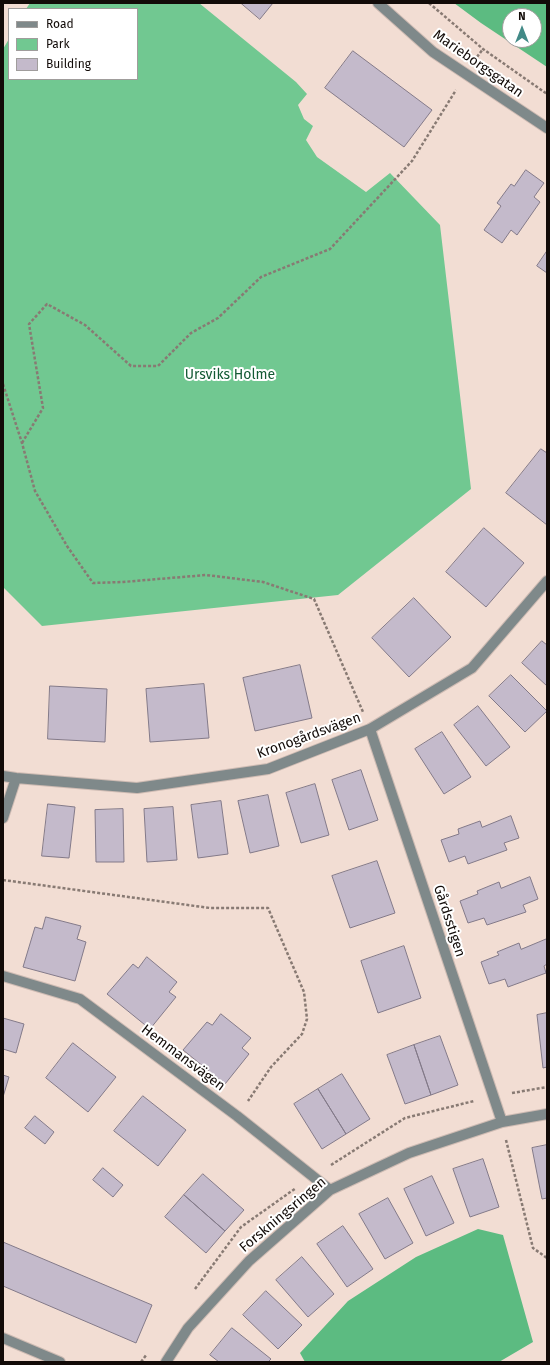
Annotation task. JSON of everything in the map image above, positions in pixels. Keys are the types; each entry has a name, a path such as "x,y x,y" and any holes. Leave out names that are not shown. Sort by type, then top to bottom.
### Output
{"street":[{"name":"Marieborgsgatan","path":"378,3 433,52 547,128"},
{"name":"Kronogårdsvägen","path":"3,776 137,788 268,769 370,729 472,668 547,581"},
{"name":"Gårdsstigen","path":"370,729 502,1122"},
{"path":"3,818 16,778"},
{"name":"Hemmansvägen","path":"3,976 80,999 237,1116 330,1190"},
{"name":"Forskningsringen","path":"166,1362 188,1328 249,1261 330,1190 409,1154 502,1122 547,1114"},
{"path":"3,1338 60,1362"}],"path":[{"path":"429,3 484,49 547,94"},
{"path":"22,443 44,408 29,324 47,304 85,325 131,366 158,366 191,333 218,318 261,277 330,249 412,161 465,74"},
{"path":"3,384 35,490 68,546 93,583 206,575 263,582 314,599 370,729"},
{"path":"3,880 210,908 268,908 304,992 307,1019 302,1034 271,1067 237,1116"},
{"path":"502,1122 533,1248 547,1258"}],"green space":[{"name":"Ursviks Holme","path":"30,3 199,3 296,82 307,94 298,105 304,119 313,126 306,140 317,157 366,192 390,173 440,225 471,489 338,595 42,626 3,587 3,49 8,41 8,80 138,80 138,8 27,8"},
{"path":"454,3 547,3 547,67 518,48 542,48 542,8 502,8 502,37"},
{"path":"478,1229 503,1235 533,1342 499,1362 305,1362 300,1353 348,1301 416,1257"}],"building":[{"path":"241,3 273,3 260,19"},
{"path":"353,51 432,110 404,147 325,88"},
{"path":"526,170 544,183 534,197 540,202 517,235 511,230 502,243 484,230 501,206 497,203 511,184 514,186"},
{"path":"547,251 547,273 537,266"},
{"path":"541,449 547,453 547,525 506,493"},
{"path":"484,528 524,563 486,607 446,572"},
{"path":"414,598 451,637 409,677 372,638"},
{"path":"542,641 547,645 547,686 522,663"},
{"path":"300,665 312,718 255,731 243,678"},
{"path":"511,675 547,711 525,732 489,696"},
{"path":"204,684 209,738 150,742 146,689"},
{"path":"50,686 107,689 105,742 48,739"},
{"path":"478,706 510,747 486,766 454,725"},
{"path":"442,732 471,777 444,794 415,749"},
{"path":"361,770 378,820 349,830 332,780"},
{"path":"315,784 329,835 301,843 286,793"},
{"path":"268,795 279,846 250,853 238,801"},
{"path":"221,801 228,854 198,858 191,805"},
{"path":"48,804 75,807 69,858 42,856"},
{"path":"173,807 177,860 147,862 144,809"},
{"path":"123,809 124,862 96,862 95,810"},
{"path":"511,816 519,838 504,843 507,850 468,864 465,856 449,862 441,840 459,834 458,829 480,821 482,827"},
{"path":"377,861 395,913 350,928 332,876"},
{"path":"530,877 538,899 523,905 526,912 487,925 484,918 468,923 460,901 478,894 477,891 499,882 501,888"},
{"path":"46,917 81,926 77,939 86,942 75,981 23,967 35,927 42,929"},
{"path":"547,939 547,964 544,966 546,973 508,987 505,979 489,984 481,962 499,955 497,952 519,943 521,949"},
{"path":"404,946 421,998 378,1013 361,961"},
{"path":"147,957 177,982 169,992 176,997 150,1029 107,994 133,964 138,968"},
{"path":"547,1013 547,1067 543,1068 537,1015"},
{"path":"221,1014 251,1038 242,1048 249,1054 225,1084 183,1050 207,1022 212,1025"},
{"path":"3,1018 24,1024 16,1053 3,1049"},
{"path":"440,1036 458,1085 431,1095 414,1045"},
{"path":"73,1043 116,1077 88,1112 46,1078"},
{"path":"414,1045 431,1095 405,1104 387,1055"},
{"path":"342,1074 370,1119 346,1134 318,1089"},
{"path":"3,1075 9,1077 3,1097"},
{"path":"318,1089 346,1134 322,1149 294,1104"},
{"path":"143,1096 186,1130 158,1166 114,1131"},
{"path":"35,1116 54,1132 45,1144 25,1128"},
{"path":"547,1145 547,1198 542,1199 532,1148"},
{"path":"483,1159 499,1207 470,1217 453,1169"},
{"path":"103,1168 123,1185 113,1197 93,1180"},
{"path":"203,1174 244,1210 225,1231 184,1195"},
{"path":"432,1176 454,1223 426,1236 404,1189"},
{"path":"184,1195 225,1231 206,1253 165,1217"},
{"path":"388,1198 413,1243 385,1259 359,1214"},
{"path":"343,1226 373,1269 347,1287 317,1244"},
{"path":"3,1242 152,1305 136,1343 3,1286"},
{"path":"302,1257 334,1294 308,1317 276,1280"},
{"path":"266,1291 302,1325 278,1349 243,1315"},
{"path":"232,1328 271,1359 268,1362 219,1362 210,1355"}]}
